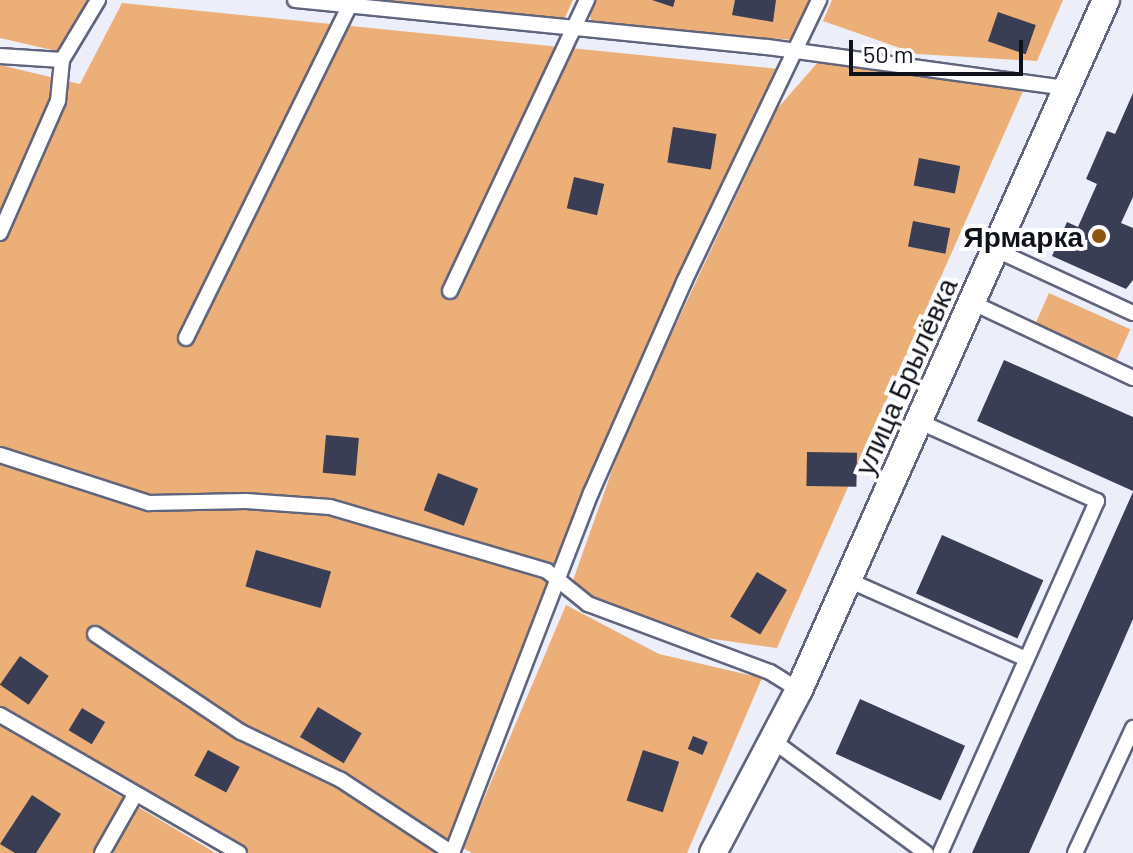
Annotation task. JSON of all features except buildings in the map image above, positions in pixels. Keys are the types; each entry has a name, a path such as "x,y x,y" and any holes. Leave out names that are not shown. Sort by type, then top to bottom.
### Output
{"street":[{"name":"улица Брылёвка","path":"713,853 799,690 1106,0"}],"lane":[{"path":"0,233 58,101 62,60 98,0"},
{"path":"295,0 350,3 574,31 797,51 1067,88"},
{"path":"450,291 587,0"},
{"path":"95,634 241,732 341,780 452,853 561,582 591,493 684,282 819,0"},
{"path":"186,338 350,3"},
{"path":"0,56 62,60"},
{"path":"996,250 1133,313"},
{"path":"973,303 1133,378"},
{"path":"920,422 1097,501 940,853"},
{"path":"0,455 149,503 246,501 330,507 547,571 588,604 770,672 799,690"},
{"path":"848,580 1026,659"},
{"path":"0,715 239,853"},
{"path":"1075,853 1133,728"},
{"path":"772,740 926,853"},
{"path":"102,853 135,795"}],"shaded area":[{"path":"0,0 98,0 74,55 0,38"},
{"path":"360,0 573,0 562,24"},
{"path":"589,0 811,0 794,40 591,24"},
{"path":"832,0 1063,0 1037,61 917,54 823,21"},
{"path":"122,3 779,69 593,469 548,599 446,853 242,853 0,708 0,65 80,84"},
{"path":"819,61 1027,82 777,648 678,634 571,586 626,431 777,109"},
{"path":"1049,293 1130,329 1116,362 1034,326"},
{"path":"566,605 659,654 762,678 687,853 472,853 463,848"},
{"path":"0,725 204,846 215,853 0,853"}],"place":[{"name":"Ярмарка","path":"1099,236"}]}
